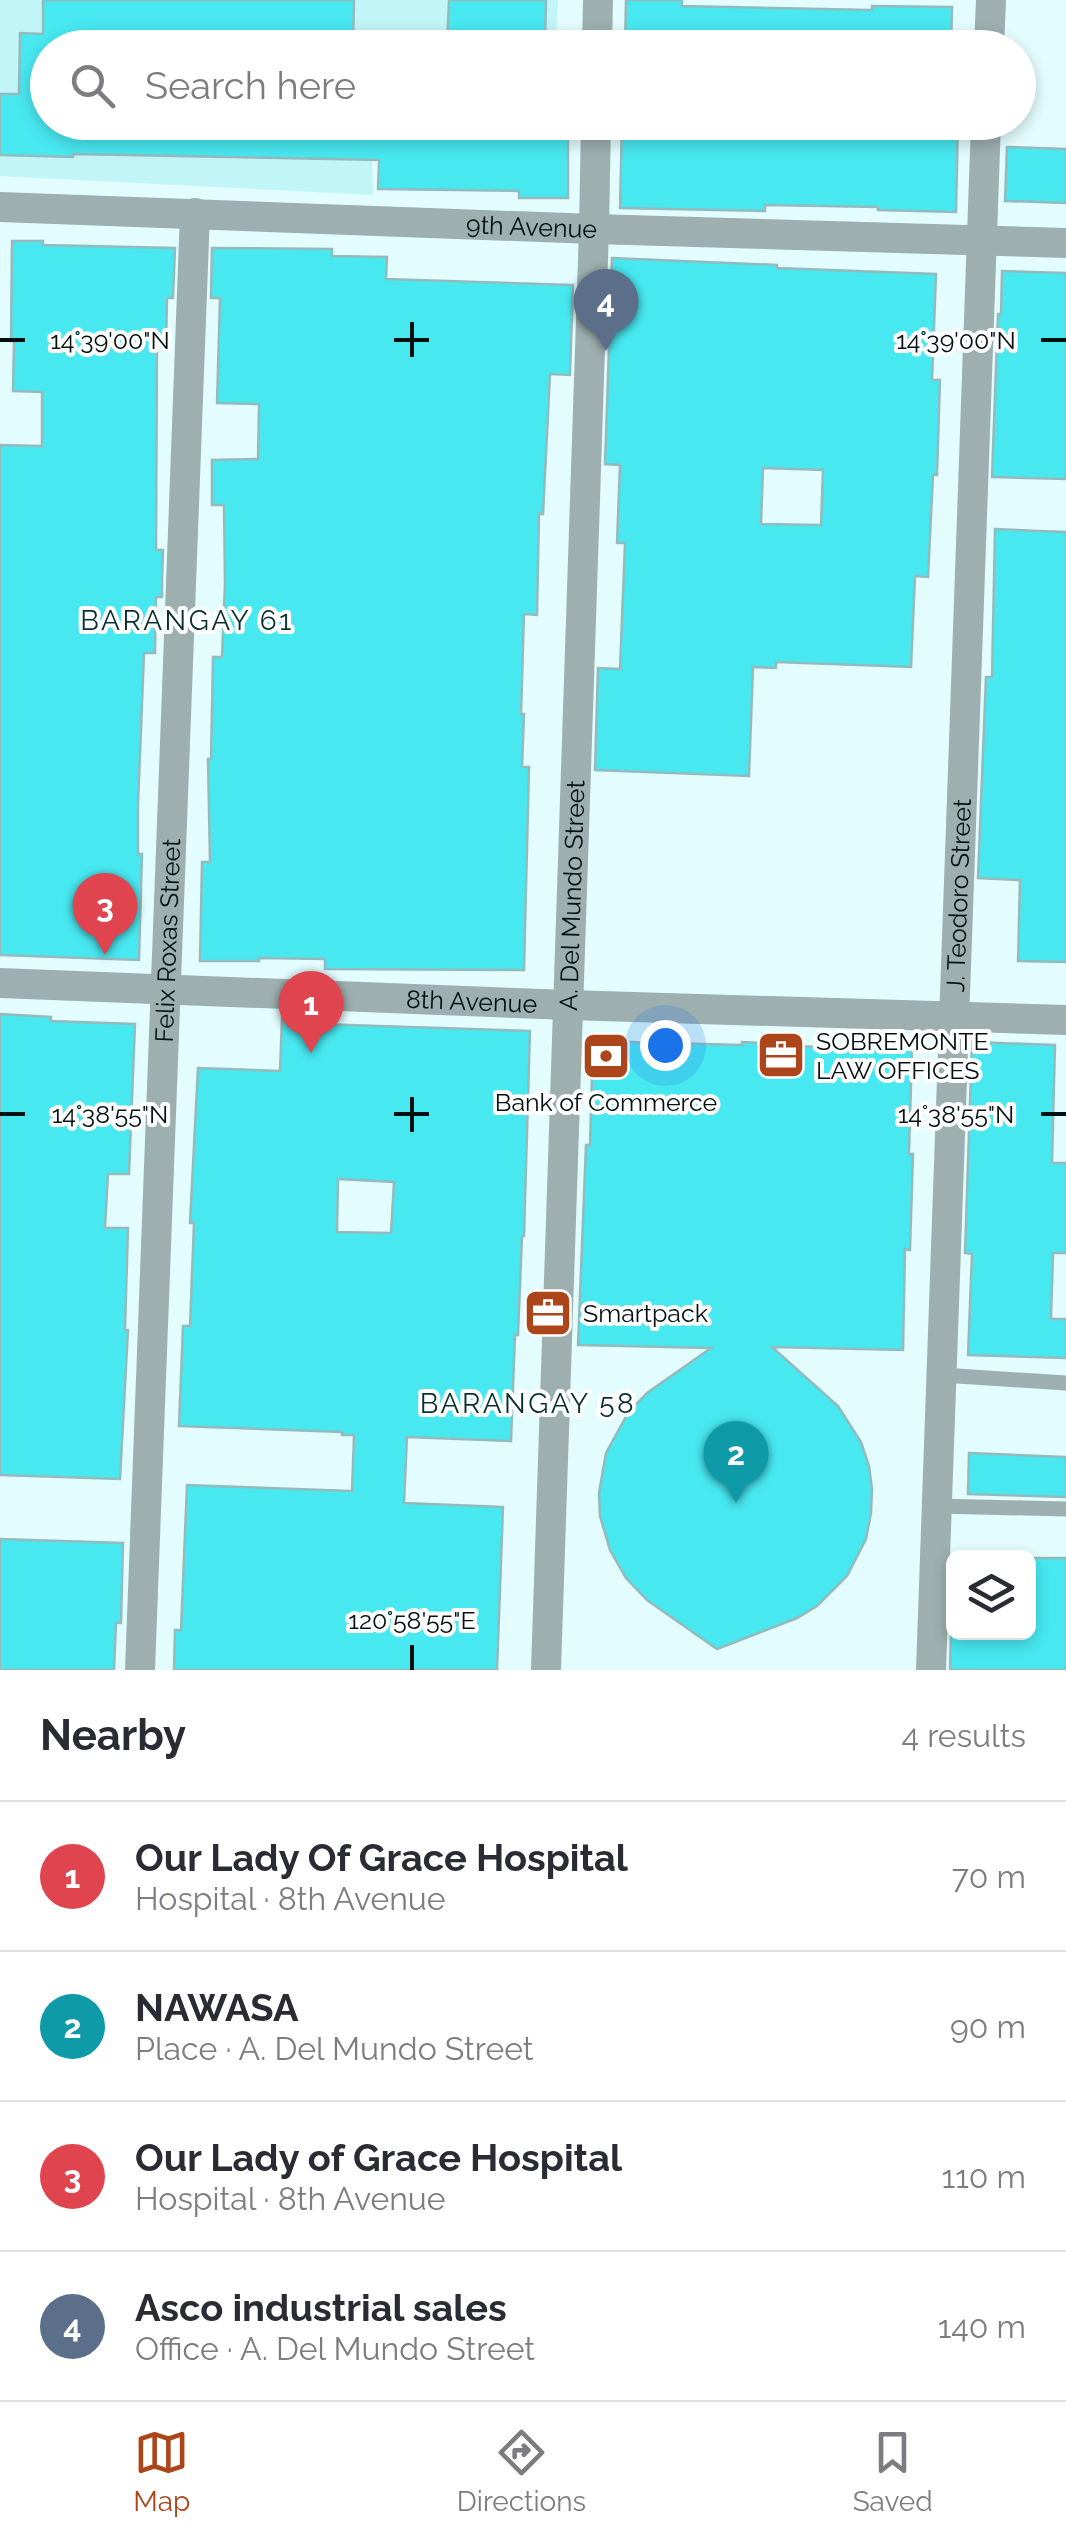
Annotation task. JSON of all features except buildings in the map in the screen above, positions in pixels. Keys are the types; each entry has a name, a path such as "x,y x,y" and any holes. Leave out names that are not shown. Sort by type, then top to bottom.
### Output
{"street":[{"path":"597,30 598,0"},
{"path":"989,30 990,0"},
{"name":"A. Del Mundo Street","path":"546,1670 596,140"},
{"name":"J. Teodoro Street","path":"932,1670 985,140"},
{"name":"9th Avenue","path":"0,207 1066,243"},
{"name":"Felix Roxas Street","path":"140,1670 195,214"},
{"name":"8th Avenue","path":"0,983 1066,1020"}],"lane":[{"path":"942,1376 1066,1383"},
{"path":"938,1506 1066,1508"}],"shaded area":[{"path":"0,0 558,0 557,30 30,30 30,140 371,140 373,195 0,176"}],"place":[{"name":"Asco industrial sales","path":"606,351"},
{"name":"Our Lady of Grace Hospital","path":"105,955"},
{"name":"Our Lady Of Grace Hospital","path":"311,1053"},
{"name":"SOBREMONTE LAW OFFICES","path":"781,1055"},
{"name":"Bank of Commerce","path":"606,1056"},
{"name":"Smartpack","path":"548,1313"},
{"name":"NAWASA","path":"736,1503"}],"district":[{"name":"BARANGAY 61","path":"187,620"},
{"name":"BARANGAY 58","path":"528,1403"}]}
